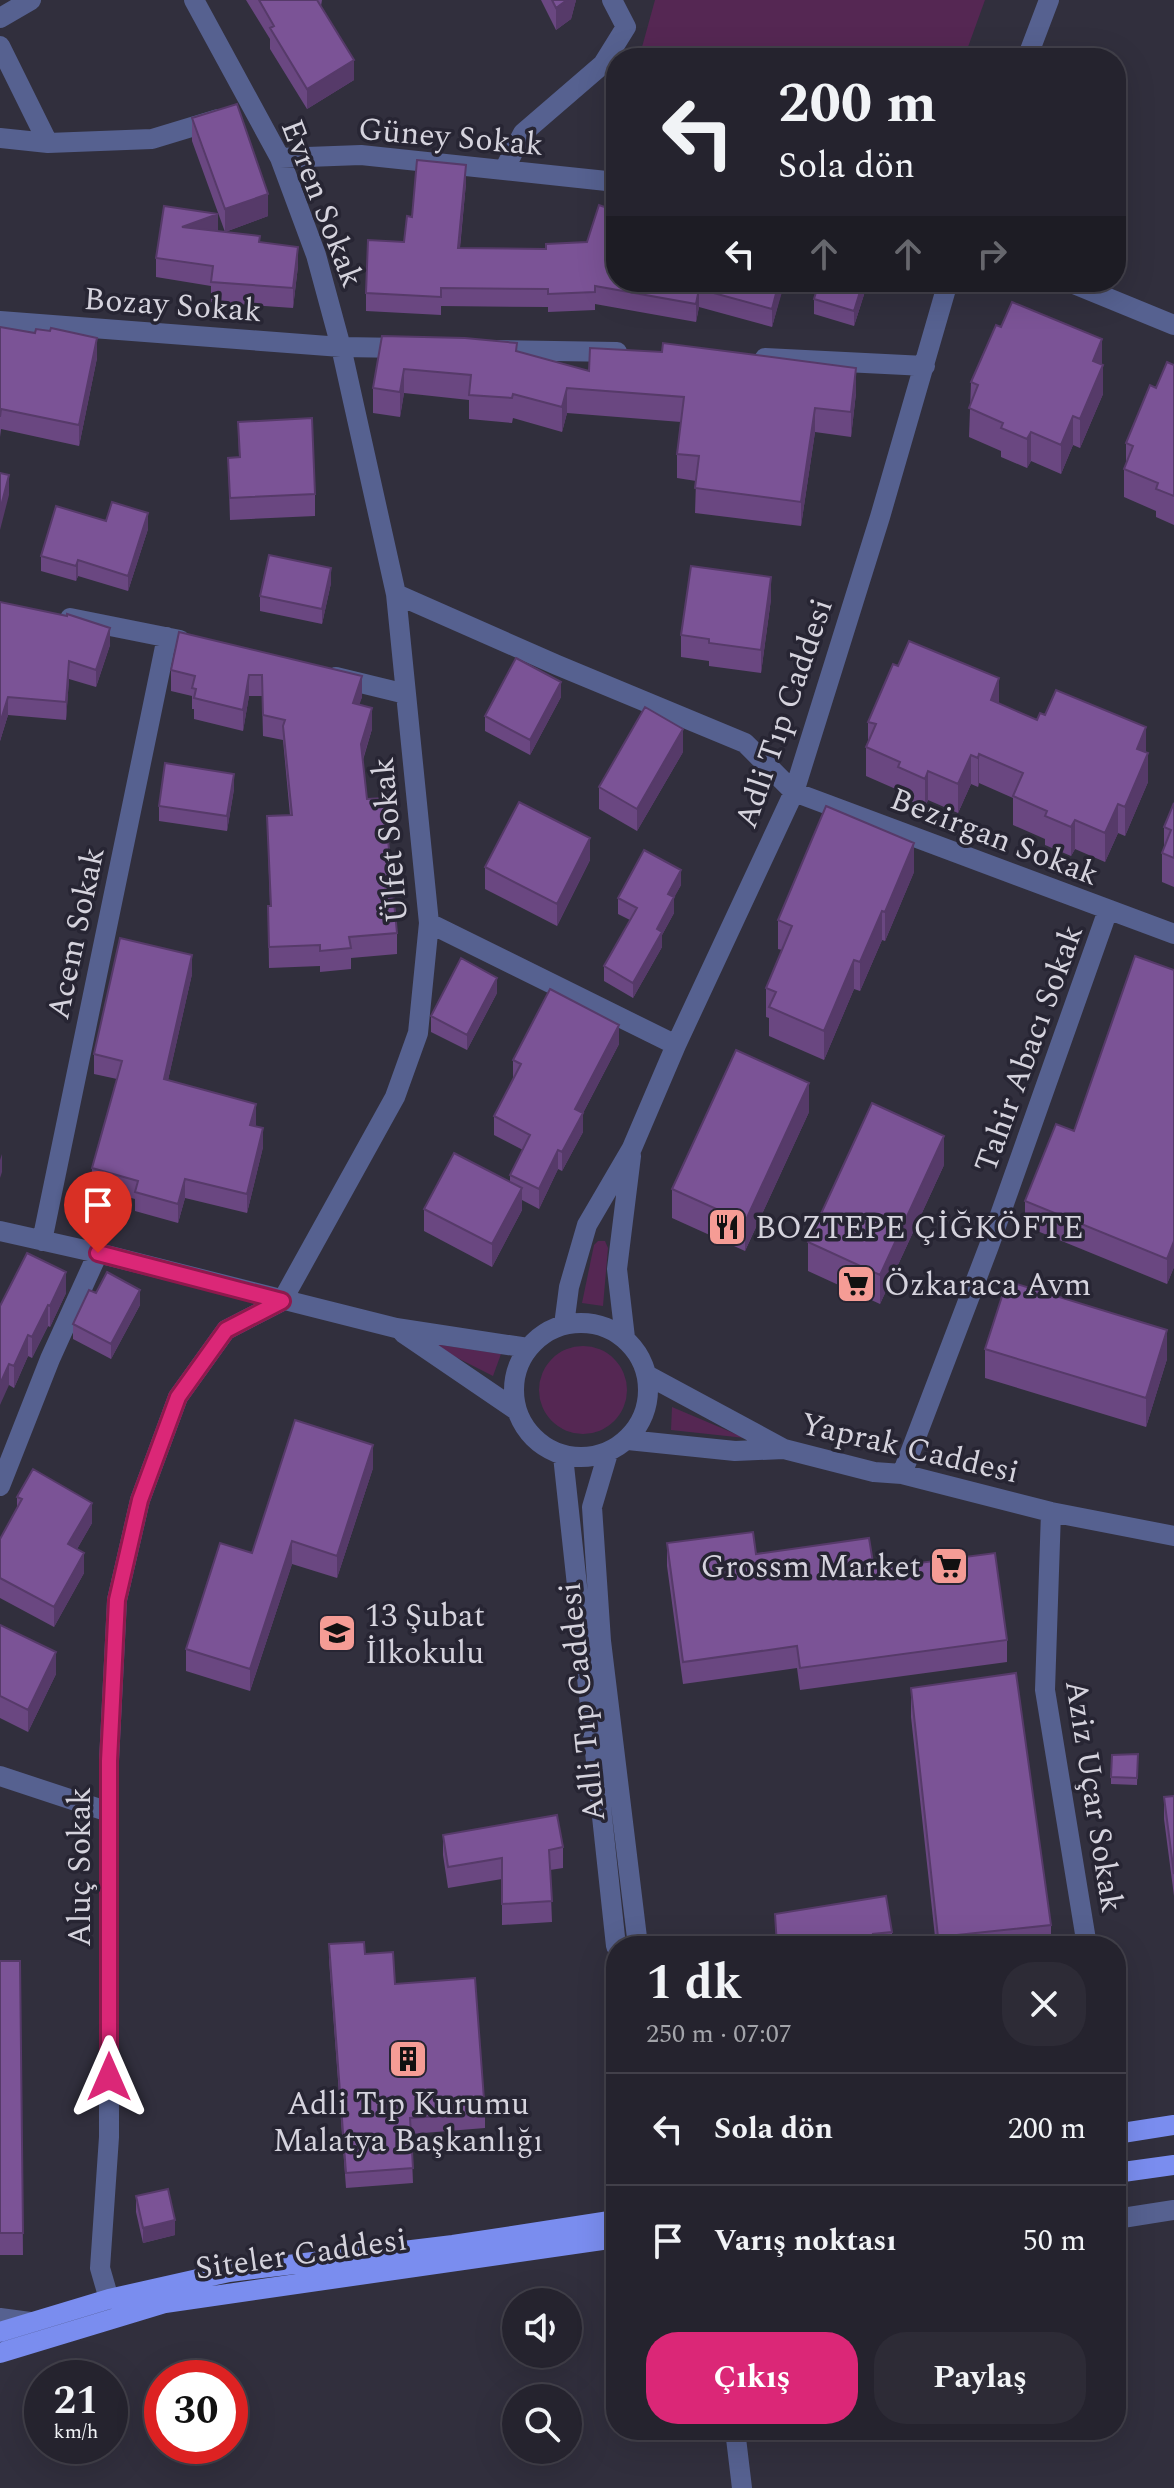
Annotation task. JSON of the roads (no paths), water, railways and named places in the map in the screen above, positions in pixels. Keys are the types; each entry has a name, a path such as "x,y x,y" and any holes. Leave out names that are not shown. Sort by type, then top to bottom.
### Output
{"main road":[{"path":"1126,2128 1174,2125"},
{"path":"1126,2172 1174,2165"},
{"name":"Siteler Caddesi","path":"0,2332 109,2299 229,2272 453,2245 606,2222"},
{"name":"Siteler Caddesi","path":"0,2353 165,2303 606,2239"}],"street":[{"path":"0,18 31,0"},
{"name":"Evren Sokak","path":"194,0 280,158 316,255 341,347"},
{"path":"612,0 626,27 613,48"},
{"path":"1031,48 1049,0"},
{"path":"0,46 48,143"},
{"path":"504,170 523,133 606,59"},
{"path":"0,138 48,143 152,139 253,108"},
{"name":"Güney Sokak","path":"280,158 361,155 606,181"},
{"name":"Adli Tıp Caddesi","path":"564,1325 569,1287 587,1225 632,1148 676,1045 794,792 945,292"},
{"path":"1093,292 1174,325"},
{"name":"Bozay Sokak","path":"0,321 341,347 419,348"},
{"name":"Ülfet Sokak","path":"282,1301 395,1097 418,1033 429,923 396,594 341,347"},
{"path":"465,349 636,353"},
{"path":"742,357 925,366"},
{"path":"396,594 745,743 794,792"},
{"path":"46,613 197,644"},
{"name":"Acem Sokak","path":"42,1241 167,637"},
{"path":"316,673 406,694"},
{"name":"Bezirgan Sokak","path":"794,792 1174,934"},
{"name":"Tahir Abacı Sokak","path":"902,1474 989,1246 1108,910"},
{"path":"429,923 676,1045"},
{"name":"Adli Tıp Caddesi","path":"632,1148 617,1269 625,1338 639,1355 647,1375"},
{"path":"0,1231 396,1328 528,1348"},
{"path":"0,1486 50,1359 98,1253"},
{"name":"Aluç Sokak","path":"109,2299 100,2268 109,2137 109,1812 117,1600 140,1500 178,1397 226,1330 282,1301"},
{"path":"625,1338 607,1327 586,1323 564,1325 544,1333 528,1348 517,1367 513,1388 516,1410 525,1429 541,1446 563,1456 586,1458 608,1453 628,1440 642,1421 649,1398 647,1375"},
{"path":"396,1328 516,1410"},
{"name":"Yaprak Caddesi","path":"647,1375 784,1449 874,1472 902,1474 1051,1512 1174,1536"},
{"path":"628,1440 735,1451 784,1449"},
{"name":"Adli Tıp Caddesi","path":"608,1453 592,1507 601,1641 637,1936"},
{"name":"Adli Tıp Caddesi","path":"563,1456 615,1936"},
{"name":"Aziz Uçar Sokak","path":"1051,1512 1045,1690 1085,1936"},
{"path":"0,1776 109,1812"},
{"path":"1126,2217 1174,2210"},
{"path":"0,2318 30,2322"},
{"path":"736,2440 742,2488"}],"place":[{"name":"BOZTEPE ÇİĞKÖFTE","path":"727,1227"},
{"name":"Özkaraca Avm","path":"856,1284"},
{"name":"Grossm Market","path":"949,1566"},
{"name":"13 Şubat İlkokulu","path":"337,1633"},
{"name":"Adli Tıp Kurumu Malatya Başkanlığı","path":"408,2059"}]}
